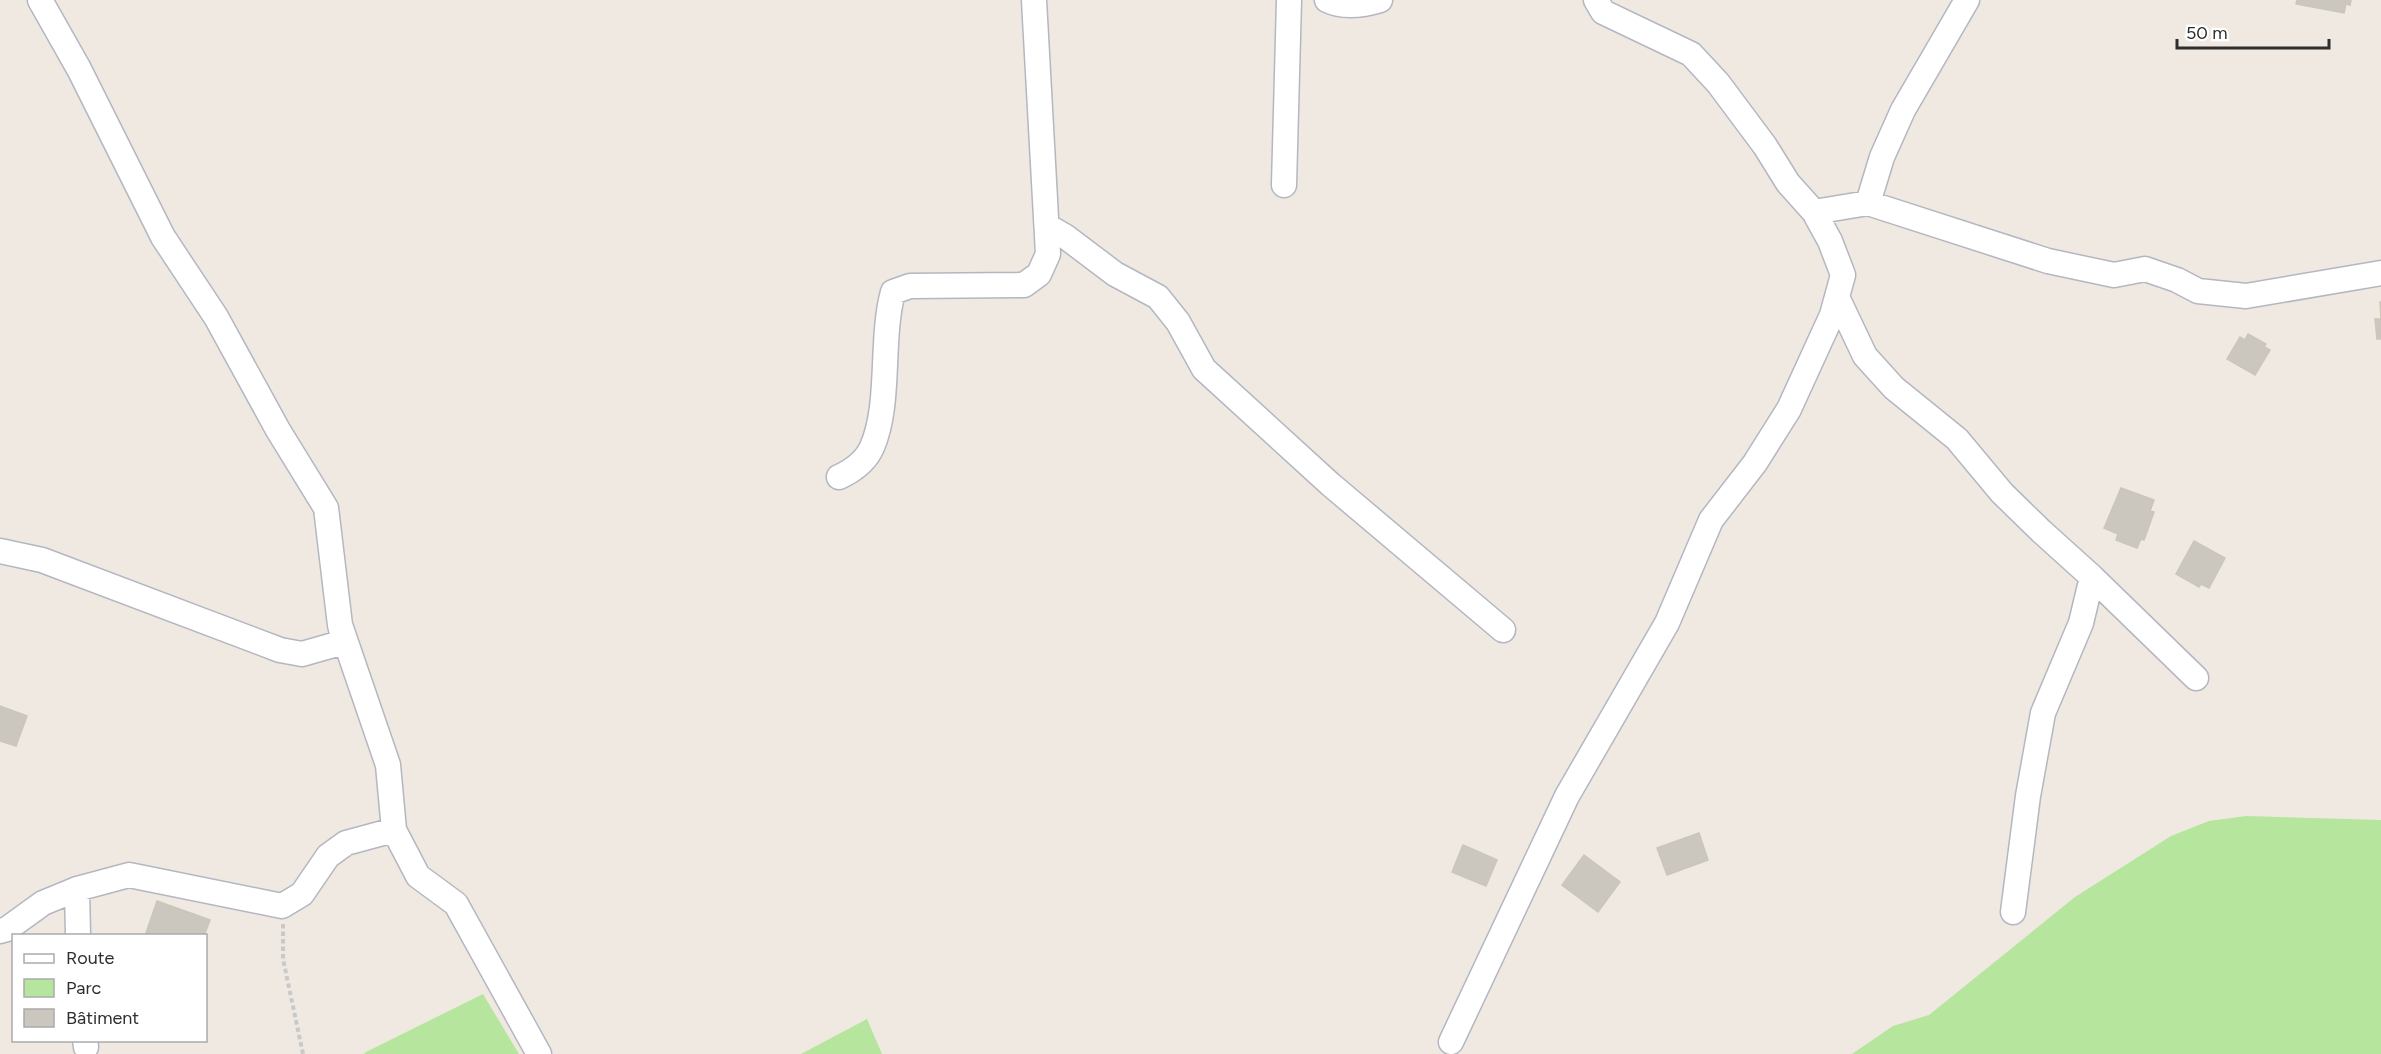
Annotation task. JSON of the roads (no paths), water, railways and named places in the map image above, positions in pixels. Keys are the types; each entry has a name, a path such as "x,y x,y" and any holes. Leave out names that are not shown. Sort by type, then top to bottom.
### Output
{"street":[{"path":"0,551 42,560 280,650 302,654 344,642 326,508 278,430 216,317 163,237 79,69 40,0"},
{"path":"839,477 853,471 871,448 880,421 888,310 893,292 910,286 1024,285 1039,274 1048,254 1034,0"},
{"path":"1284,185 1289,0"},
{"path":"1327,0 1334,4 1365,4 1380,0"},
{"path":"1451,1042 1567,796 1667,623 1711,520 1755,462 1788,409 1832,315 1843,275 1830,241 1814,212 1788,183 1745,118 1691,54 1603,12 1597,0"},
{"path":"1868,203 1882,157 1903,110 1967,0"},
{"path":"1814,212 1868,203 2048,261 2114,275 2145,269 2177,280 2198,291 2246,296 2381,273"},
{"path":"1047,226 1066,237 1115,274 1158,297 1178,322 1204,369 1330,484 1503,630"},
{"path":"1837,297 1865,356 1894,388 1957,439 2002,493 2196,678"},
{"path":"2013,912 2028,796 2043,713 2081,623 2092,577"},
{"path":"340,625 388,765 394,830 418,876 456,904 539,1054"},
{"path":"0,931 7,929 43,903 77,888 129,875 282,906 302,894 328,856 346,843 394,830"},
{"path":"77,888 78,934"}]}
